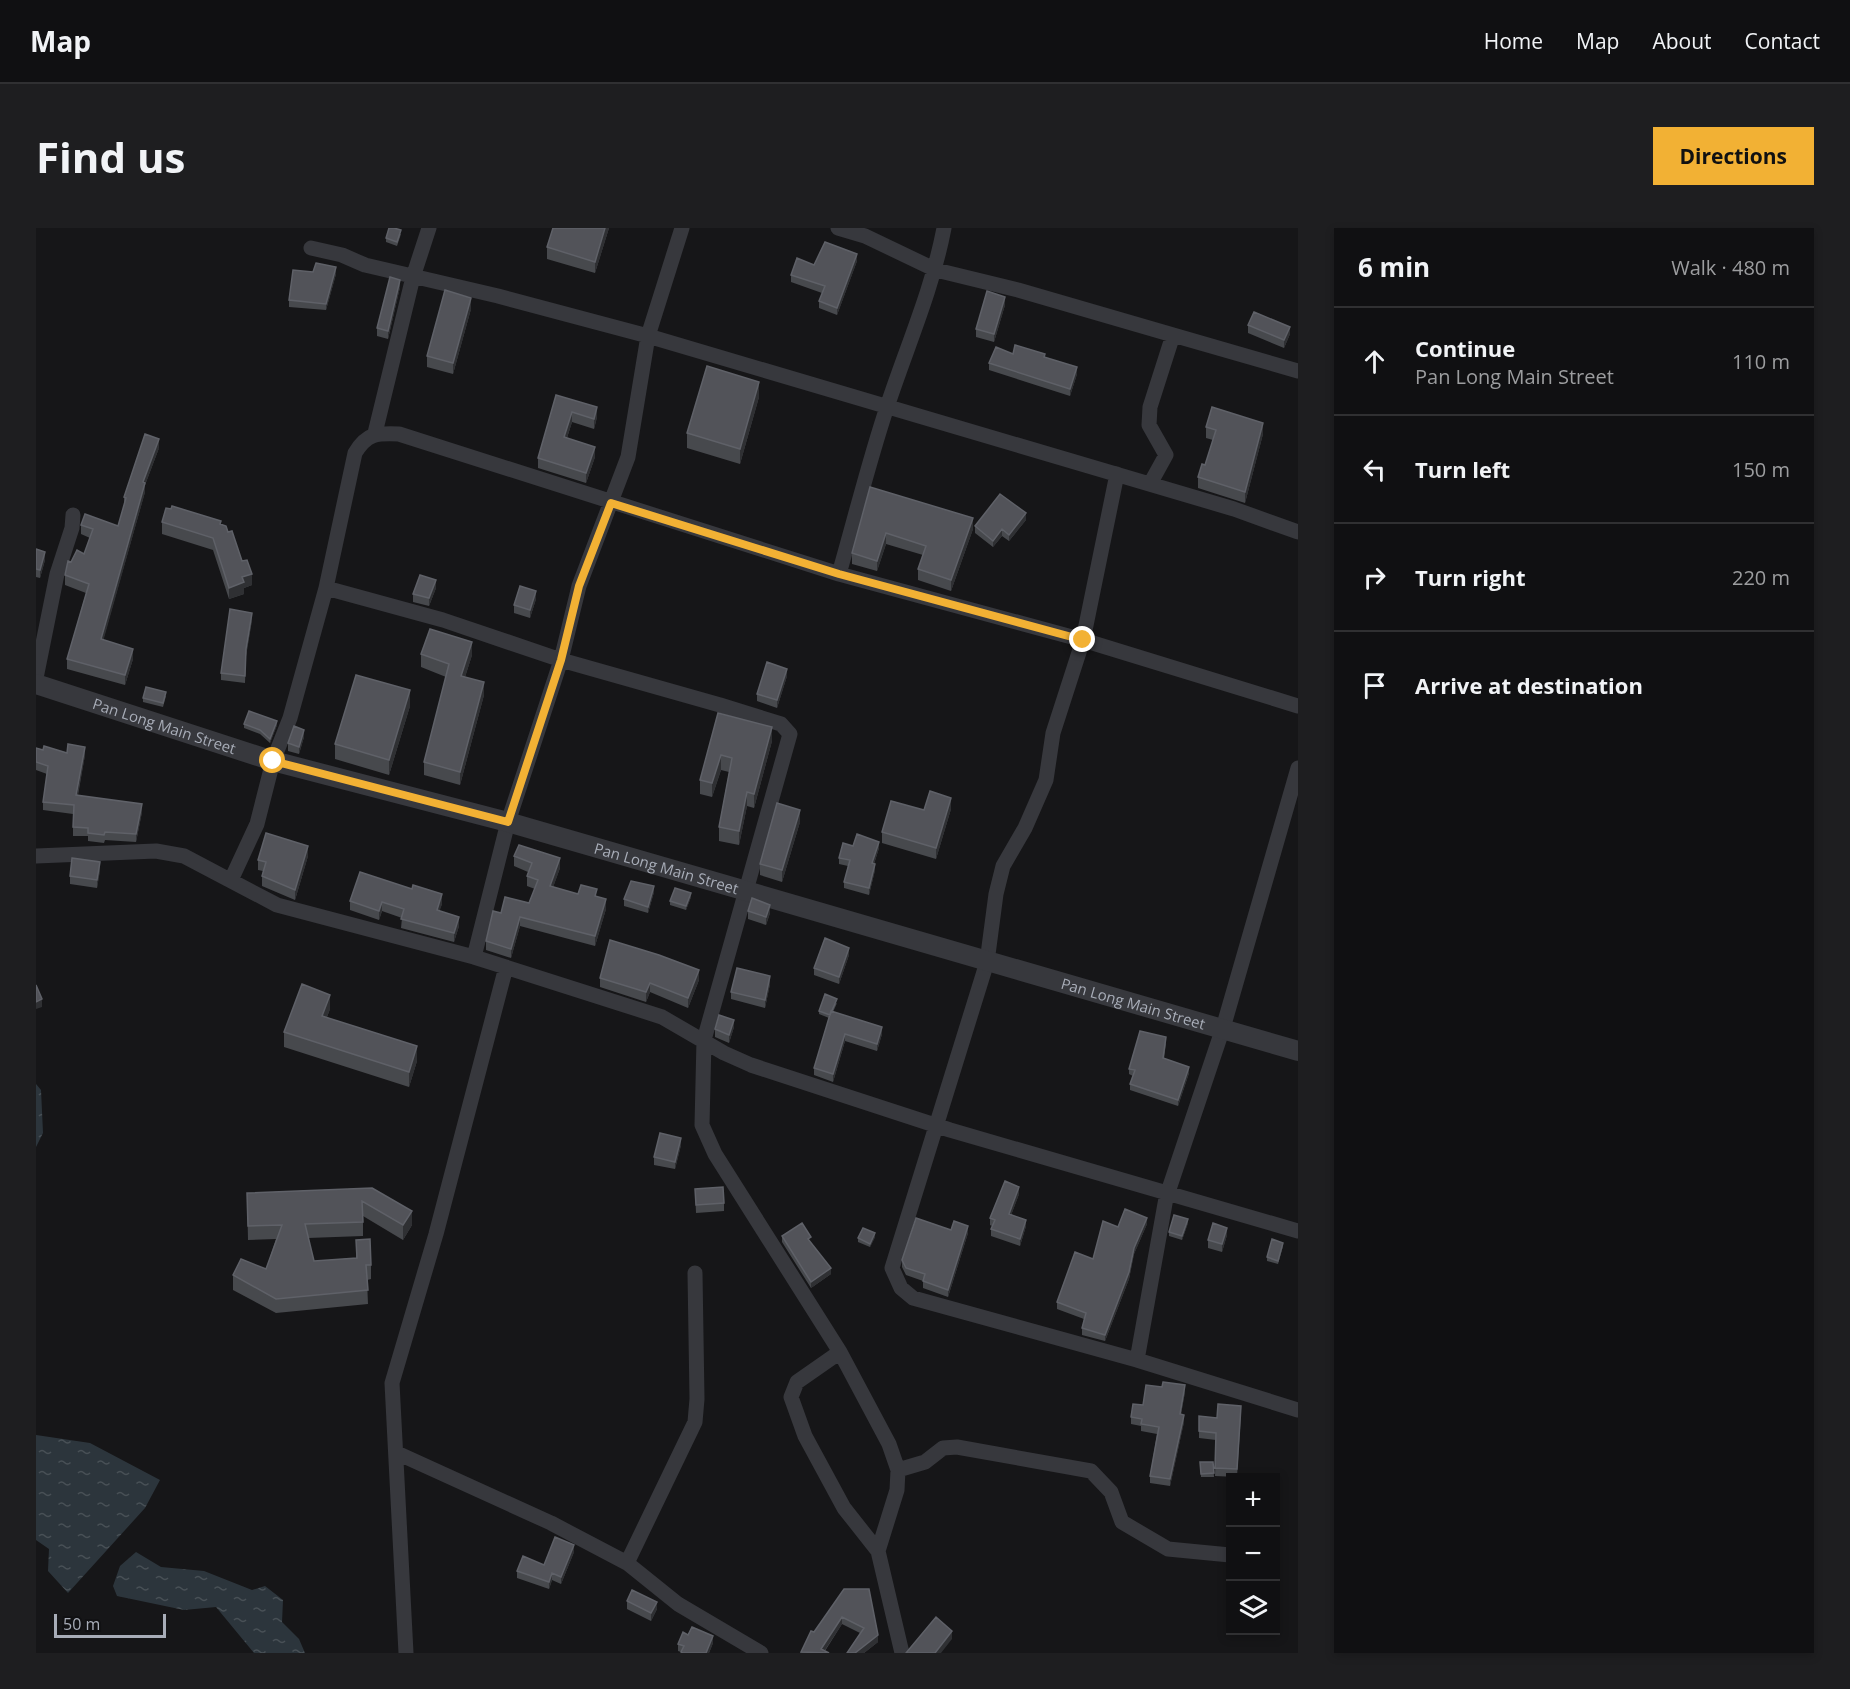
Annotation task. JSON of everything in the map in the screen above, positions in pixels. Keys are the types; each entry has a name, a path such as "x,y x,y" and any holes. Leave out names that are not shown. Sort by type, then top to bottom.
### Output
{"street":[{"path":"375,433 413,277 429,228"},
{"path":"474,957 508,822 561,660 579,586 628,457 648,336 682,228"},
{"path":"838,228 865,236 936,270 1018,290 1298,371"},
{"path":"839,574 887,406 917,330 936,270 944,228"},
{"path":"311,248 413,277 498,296 648,336 1234,509 1298,532"},
{"path":"1150,484 1166,455 1149,425 1150,407 1173,335"},
{"path":"231,880 257,824 273,761 288,723 326,588 355,453 363,441 375,433 399,434 839,574 1083,640 1298,706"},
{"path":"1117,474 1083,640 1053,733 1046,780 1025,828 1003,866 996,894 987,962 938,1127 892,1268 901,1288 913,1298 1137,1360 1298,1410"},
{"path":"36,678 57,574 72,528 73,515"},
{"path":"326,588 443,620 561,660 781,724 790,734 704,1040 702,1125 715,1154 840,1352 889,1444 898,1470 897,1490 879,1551"},
{"name":"Pan Long Main Street","path":"36,684 273,761 508,822 1298,1051"},
{"path":"1137,1360 1169,1194 1223,1028 1298,768"},
{"path":"36,856 156,851 184,855 277,905 506,967 662,1017 724,1053 751,1065 938,1127 1298,1232"},
{"path":"406,1653 392,1383 436,1233 506,967"},
{"path":"627,1563 695,1422 697,1399 695,1273"},
{"path":"840,1352 796,1382 791,1397 805,1436 844,1508 879,1551 902,1653"},
{"path":"898,1470 925,1462 944,1448 957,1447 1091,1471 1111,1492 1122,1522 1168,1549 1226,1555"},
{"path":"397,1453 551,1523 627,1563 678,1604 761,1653"}],"water":[{"path":"36,1084 41,1090 43,1133 36,1147"},
{"path":"36,1435 90,1443 160,1480 145,1508 68,1593 48,1571 49,1549 36,1540"},
{"path":"136,1552 161,1567 204,1571 252,1590 265,1586 283,1600 282,1622 299,1639 305,1653 254,1653 216,1607 184,1610 117,1596 113,1586 120,1566"}],"building":[{"path":"389,228 401,230 397,242 386,238"},
{"path":"553,228 605,228 595,262 547,247"},
{"path":"825,242 857,254 837,308 819,301 825,286 791,275 797,258 814,265"},
{"path":"316,263 336,267 326,304 289,300 293,270 313,272"},
{"path":"390,277 400,280 388,331 377,328"},
{"path":"445,290 471,298 453,363 427,356"},
{"path":"987,291 1005,297 994,334 976,329"},
{"path":"1254,312 1290,327 1284,340 1248,325"},
{"path":"1015,345 1077,367 1070,389 989,363 996,347 1013,354"},
{"path":"707,366 759,382 740,449 687,433"},
{"path":"556,395 597,407 594,419 572,412 564,437 595,447 586,473 538,458"},
{"path":"1212,407 1263,423 1245,492 1198,477 1202,464 1205,465 1216,430 1206,427"},
{"path":"145,434 159,439 143,482 145,483 101,639 133,649 125,675 67,659 89,584 65,575 68,561 71,562 77,550 84,554 93,529 81,525 85,514 118,526 126,498 124,497"},
{"path":"870,487 973,518 951,580 918,569 926,546 886,533 877,561 852,553"},
{"path":"1000,494 1026,513 1009,535 1002,529 993,541 975,526"},
{"path":"172,506 221,521 220,524 226,526 228,532 232,531 242,561 247,560 252,574 242,577 244,582 229,588 213,538 162,522 166,508 171,509"},
{"path":"36,549 45,552 40,570 36,569"},
{"path":"420,575 436,580 429,598 413,594"},
{"path":"520,586 536,591 530,610 514,605"},
{"path":"230,609 252,613 246,649 245,676 221,673"},
{"path":"430,629 472,642 461,676 484,682 460,772 424,762 449,664 421,654"},
{"path":"767,662 787,669 777,700 757,694"},
{"path":"356,675 410,690 389,760 335,744"},
{"path":"146,687 166,692 163,703 143,698"},
{"path":"249,711 277,721 270,739 260,730 244,724"},
{"path":"718,713 772,727 754,794 747,792 739,831 719,827 732,758 721,755 712,783 700,780"},
{"path":"294,726 304,730 299,747 288,743"},
{"path":"68,744 85,747 76,795 142,804 136,834 88,833 88,828 73,827 74,805 43,802 48,766 36,762 36,748 43,750 44,746 67,753"},
{"path":"930,791 951,798 936,848 882,832 891,801 924,810"},
{"path":"777,803 800,810 782,870 760,864"},
{"path":"266,833 308,846 295,890 262,876 266,862 258,860"},
{"path":"857,834 879,842 872,863 875,864 869,888 844,882 850,860 839,858 843,843 853,846"},
{"path":"519,845 560,858 550,886 578,894 581,885 597,889 595,896 606,899 595,936 520,917 511,949 486,941 493,911 501,913 505,897 529,903 538,880 527,876 532,863 514,856"},
{"path":"72,858 100,862 97,880 70,876"},
{"path":"360,872 412,889 413,885 442,894 437,910 459,917 454,933 401,919 404,909 382,902 379,911 350,901"},
{"path":"631,881 654,886 648,907 624,899"},
{"path":"675,888 691,893 686,906 670,901"},
{"path":"752,898 770,905 766,917 748,911"},
{"path":"825,938 849,948 839,977 814,968"},
{"path":"610,940 699,970 688,998 650,983 646,992 600,978"},
{"path":"737,968 770,976 765,1000 731,992"},
{"path":"302,984 330,995 322,1016 417,1046 409,1072 284,1032"},
{"path":"36,985 42,999 36,1002"},
{"path":"825,994 837,999 830,1015 819,1011"},
{"path":"831,1011 882,1027 877,1044 845,1034 833,1074 814,1068"},
{"path":"719,1015 734,1020 729,1035 715,1029"},
{"path":"1140,1031 1166,1037 1163,1058 1189,1067 1178,1100 1130,1084 1135,1070 1129,1069"},
{"path":"660,1133 681,1138 675,1162 654,1157"},
{"path":"1005,1181 1019,1187 1009,1214 1026,1220 1020,1239 991,1229 995,1220 990,1218"},
{"path":"723,1187 724,1203 696,1205 695,1189"},
{"path":"372,1188 412,1211 403,1225 362,1201 363,1222 305,1224 314,1261 357,1258 356,1240 370,1239 371,1265 366,1265 368,1290 276,1299 233,1275 241,1259 266,1269 282,1225 248,1226 247,1193"},
{"path":"1125,1209 1147,1218 1134,1248 1129,1272 1105,1335 1082,1328 1086,1313 1057,1302 1075,1252 1093,1259 1103,1221 1118,1227"},
{"path":"1174,1215 1188,1219 1182,1236 1169,1232"},
{"path":"916,1218 951,1230 954,1221 968,1226 948,1290 923,1281 925,1274 906,1268 902,1260"},
{"path":"802,1223 811,1237 808,1239 831,1268 811,1282 782,1236"},
{"path":"1213,1223 1227,1228 1222,1244 1208,1240"},
{"path":"863,1228 875,1233 870,1244 858,1238"},
{"path":"1272,1239 1283,1243 1278,1261 1267,1257"},
{"path":"1163,1382 1185,1385 1180,1414 1184,1415 1170,1479 1150,1476 1159,1427 1141,1424 1142,1419 1131,1417 1133,1404 1143,1405 1146,1385 1162,1387"},
{"path":"1218,1404 1241,1406 1237,1469 1215,1468 1216,1433 1199,1431 1199,1416 1217,1418"},
{"path":"1200,1462 1213,1462 1214,1473 1201,1474"},
{"path":"555,1537 574,1545 561,1577 552,1573 549,1582 517,1571 523,1556 544,1565"},
{"path":"844,1589 869,1589 878,1635 855,1653 847,1653 864,1628 842,1617 821,1649 829,1653 801,1652 811,1631 814,1632"},
{"path":"632,1590 657,1602 651,1613 627,1601"},
{"path":"936,1617 952,1631 935,1653 906,1653"},
{"path":"692,1627 713,1636 706,1653 681,1652 684,1646 678,1644 683,1632 688,1635"}],"route":[{"path":"273,761 508,822 561,660 579,586 611,503 839,574 1083,640"}]}
